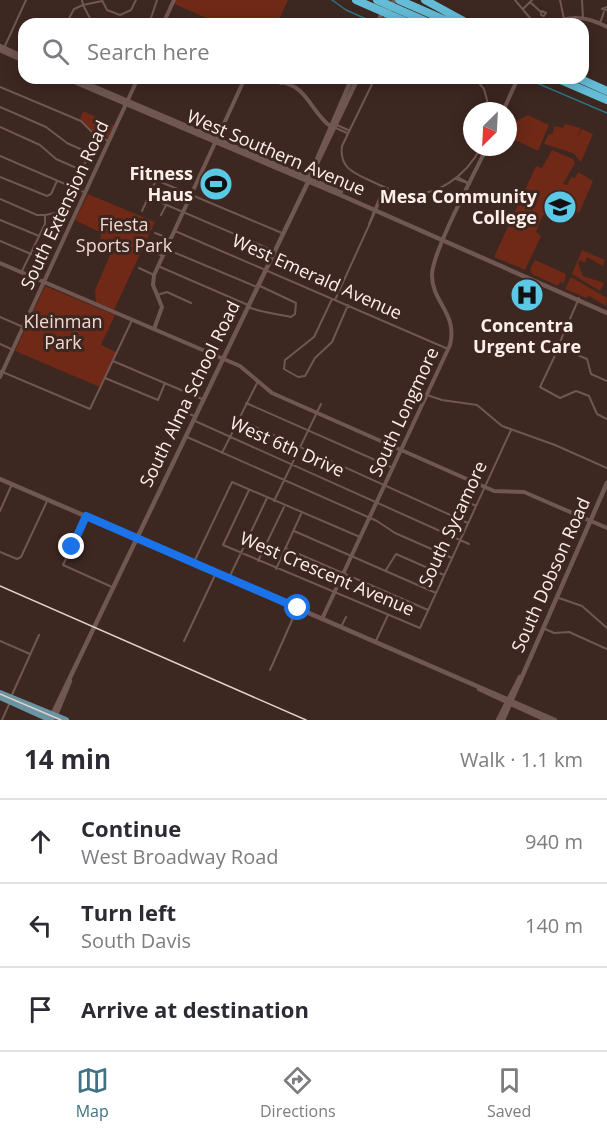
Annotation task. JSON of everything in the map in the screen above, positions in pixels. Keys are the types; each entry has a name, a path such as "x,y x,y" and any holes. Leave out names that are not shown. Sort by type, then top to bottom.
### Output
{"highway":[{"path":"356,0 398,18"},
{"path":"377,0 418,18"},
{"path":"399,0 440,18"},
{"path":"425,0 459,18"},
{"path":"577,84 607,90"},
{"path":"585,84 607,101"}],"main road":[{"path":"384,18 388,0"},
{"path":"382,18 394,0"},
{"path":"1,48 18,56"},
{"name":"West Southern Avenue","path":"82,84 159,114 195,133 235,146 261,160 280,165 308,179"},
{"name":"West Southern Avenue","path":"85,84 90,87"},
{"name":"South Alma School Road","path":"333,125 350,84"},
{"name":"South Alma School Road","path":"52,718 135,537 354,84"},
{"name":"West Southern Avenue","path":"127,103 488,257 578,299"},
{"path":"144,112 159,114"},
{"name":"West Southern Avenue","path":"444,239 607,311"},
{"path":"470,252 488,257"},
{"path":"0,479 194,562 479,689 555,720"},
{"name":"South Dobson Road","path":"500,720 607,483"},
{"path":"0,695 52,718 66,720"},
{"path":"509,702 546,720"}],"street":[{"path":"1,48 26,0"},
{"path":"82,0 90,18"},
{"path":"69,18 74,9 82,4 102,0 110,12 126,13 131,10 136,0"},
{"path":"151,18 157,0"},
{"path":"166,18 174,0"},
{"path":"515,0 530,18"},
{"path":"560,0 564,18"},
{"path":"582,0 583,18"},
{"path":"523,9 531,1 541,12"},
{"path":"600,23 606,10"},
{"path":"126,13 128,18"},
{"path":"589,20 607,27"},
{"name":"South Extension Road","path":"1,373 135,84"},
{"path":"154,329 162,310 152,283 154,275 242,84"},
{"path":"286,84 306,95 321,117 348,131"},
{"path":"372,84 342,146 344,164 354,174 385,188 401,193 417,194 458,178 471,165 476,156"},
{"path":"480,84 488,102"},
{"path":"506,102 515,84"},
{"path":"0,87 81,122 97,136 109,141"},
{"path":"0,107 46,127 67,143 89,153"},
{"path":"78,127 81,122"},
{"path":"0,127 40,145 56,159 81,170"},
{"path":"8,137 10,131"},
{"path":"0,199 37,214 61,213 97,136"},
{"path":"27,146 30,140"},
{"path":"0,156 86,193"},
{"name":"South Longmore","path":"322,619 448,350 452,336 451,322 435,292 432,279 434,261 483,156"},
{"path":"0,177 47,196 51,194 57,180"},
{"path":"458,178 470,184"},
{"path":"142,211 156,180 282,234"},
{"path":"348,305 332,342 315,358 305,376 298,377 284,369 285,360 314,337 385,188"},
{"path":"148,197 274,251"},
{"path":"161,215 166,205"},
{"path":"22,272 45,224 45,215"},
{"path":"0,220 39,237"},
{"name":"West Emerald Avenue","path":"175,231 448,350"},
{"path":"155,233 171,239"},
{"path":"0,241 31,254"},
{"path":"158,266 262,313 276,312 291,317 296,312 297,306 294,301 166,249"},
{"path":"153,252 163,256"},
{"path":"1,265 247,369 268,391 498,493 524,492 607,528"},
{"path":"139,268 154,275"},
{"path":"157,295 167,292 191,303"},
{"path":"560,342 578,299"},
{"path":"0,317 23,327"},
{"path":"1,373 90,409 132,320"},
{"path":"0,344 12,350"},
{"path":"607,381 591,374 587,359 560,346 540,388 560,398 576,391 589,396 597,414 607,419"},
{"path":"113,361 202,399"},
{"path":"105,378 158,400 165,383"},
{"path":"222,453 258,381"},
{"path":"427,395 442,400 477,405 486,411 495,422 511,430 555,444 607,468"},
{"path":"246,403 393,468"},
{"path":"274,501 321,405"},
{"name":"West 6th Drive","path":"178,409 230,436 469,544"},
{"path":"238,419 468,523"},
{"name":"South Sycamore","path":"420,628 511,430"},
{"path":"184,436 370,518 452,558"},
{"path":"194,562 232,482 360,537"},
{"path":"0,511 12,484"},
{"name":"West Crescent Avenue","path":"249,490 223,545 420,628"},
{"path":"229,578 267,498"},
{"path":"460,498 476,506"},
{"path":"0,552 20,559 48,499"},
{"path":"258,561 285,506"},
{"path":"276,569 302,513"},
{"path":"86,516 63,566 112,587"},
{"path":"294,531 436,593"},
{"path":"285,549 428,610"},
{"path":"386,570 396,554 444,575"},
{"path":"184,641 216,572"},
{"path":"556,597 582,606 607,628"},
{"path":"270,670 298,608"},
{"path":"375,642 389,614"},
{"path":"341,627 346,616"},
{"path":"542,627 554,633 576,635 607,649"},
{"path":"2,720 39,635"},
{"path":"0,641 30,654"}],"green space":[{"path":"174,0 288,0 280,18 206,18 172,3"},
{"path":"83,111 114,125 108,138 95,133 80,119"},
{"path":"528,115 549,125 538,151 517,141 517,120"},
{"path":"565,124 581,128 576,139 582,129 593,134 581,162 573,153 544,144 548,135 553,133 554,126 563,128"},
{"path":"552,150 573,159 575,163 563,184 567,185 571,177 575,178 578,172 593,181 579,213 558,203 558,200 550,217 543,215 536,232 541,236 525,270 494,257 536,166 542,168"},
{"name":"Fiesta Sports Park","path":"88,194 155,222 114,310 96,302 95,290 110,255 100,247 101,233 75,220"},
{"path":"582,250 605,260 603,266 587,257 585,263 580,260 578,263 583,276 604,283 600,291 572,274"},
{"path":"535,260 566,274 564,283 560,282 558,286 532,274 530,269"},
{"path":"571,277 607,298 606,306 589,296 586,298 565,289"},
{"name":"Kleinman Park","path":"45,286 115,315 101,345 116,352 100,387 15,351"}],"waterway":[{"path":"332,0 346,10 364,18"},
{"path":"539,84 607,113"}],"tram line":[{"path":"0,694 61,720"}],"railway":[{"path":"0,586 306,720"}],"place":[{"name":"Fitness Haus","path":"216,184"},
{"name":"Mesa Community College","path":"560,207"},
{"name":"Concentra Urgent Care","path":"527,295"}],"route":[{"path":"72,547 86,516 298,608"}]}
